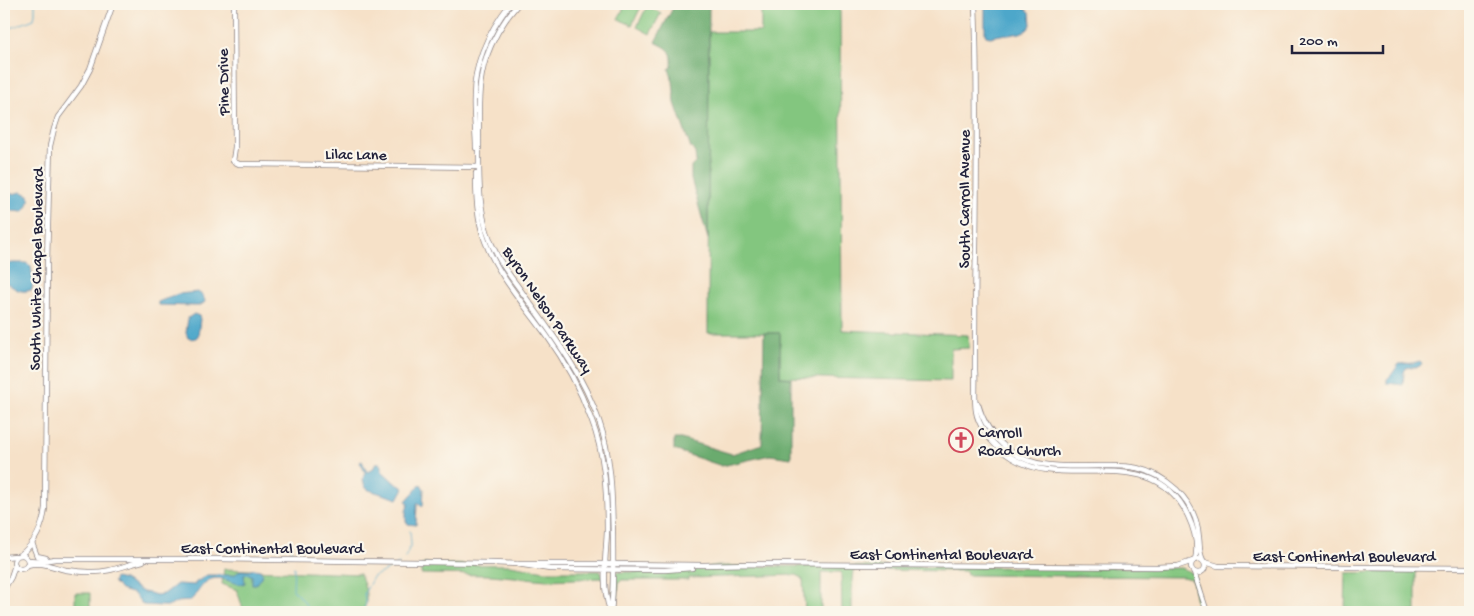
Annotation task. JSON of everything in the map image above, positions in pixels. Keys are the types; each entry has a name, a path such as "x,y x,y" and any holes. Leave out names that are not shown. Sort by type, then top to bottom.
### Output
{"main road":[{"name":"South White Chapel Boulevard","path":"18,556 31,544 41,526 45,508 50,146 58,117 81,86 90,69 114,4"},
{"name":"Pine Drive","path":"233,160 235,146 234,4"},
{"name":"Byron Nelson Parkway","path":"510,4 494,26 481,55 474,86 480,202 486,231 491,244 502,263 578,373 599,422 607,449 613,514 611,612"},
{"name":"Byron Nelson Parkway","path":"477,137 480,85 486,58 492,42 518,4"},
{"name":"South Carroll Avenue","path":"975,4 976,248 974,318 976,413 985,432 1010,457 1023,464 1047,470 1131,472 1151,479 1161,485 1177,498 1188,517 1195,537 1196,553 1194,560"},
{"name":"Lilac Lane","path":"233,160 239,164 478,167"},
{"name":"Byron Nelson Parkway","path":"478,167 476,193 479,217 490,252 499,271 548,337 572,376 592,420 600,448 605,478 607,600 611,612"},
{"name":"South Carroll Avenue","path":"976,395 981,413 998,441 1011,452 1026,459 1048,465 1132,467 1147,471 1165,480 1181,495 1194,515 1198,528 1200,554 1204,561"},
{"name":"South White Chapel Boulevard","path":"28,561 31,544"},
{"path":"31,544 37,556 55,559"},
{"path":"4,558 24,555 33,564 42,564 72,571 95,572 118,569 154,559"},
{"path":"11,577 18,556"},
{"path":"4,558 21,569"},
{"path":"1199,589 1200,578 1206,566 1204,561 1199,558 1194,560 1191,566 1193,571 1199,589 1207,612"},
{"name":"East Continental Boulevard","path":"28,561 55,559 154,559 517,564 1178,566 1193,571"},
{"name":"East Continental Boulevard","path":"1178,566 1194,560"},
{"path":"4,589 11,577 28,561"},
{"name":"East Continental Boulevard","path":"1204,561 1218,566"},
{"name":"East Continental Boulevard","path":"517,564 550,569 606,570 665,570 704,565"},
{"name":"East Continental Boulevard","path":"1203,571 1218,566 1470,568"},
{"path":"1193,571 1198,573 1203,571"}],"green space":[{"path":"626,4 642,5 632,25 618,19"},
{"path":"675,4 709,4 708,239 691,179 691,167 696,162 695,153 690,146 675,103 673,81 669,69 672,67 671,53 655,42"},
{"path":"802,4 840,4 842,330 968,335 969,348 951,349 951,381 780,377 780,333 708,333 709,32 761,32 761,8"},
{"path":"647,6 661,13 650,34 637,27"},
{"path":"764,333 780,333 780,377 791,378 791,458 770,455 722,466 674,450 674,439 681,439 732,454 762,444"},
{"path":"424,564 511,565 545,571 600,571 604,578 547,580 491,575 421,574 421,566"},
{"path":"713,566 1182,568 1193,573 1198,599 1204,612 1198,612 1192,579 1182,577 967,575 966,571 854,570 852,612 842,612 841,572 821,572 821,612 805,612 803,580 797,575 689,578 688,580 621,580 619,582 617,608 613,607 614,573 677,571"},
{"path":"224,569 360,574 365,588 366,603 362,612 313,612 312,609 302,612 244,612 237,590 222,584"},
{"path":"1416,571 1416,612 1345,612 1346,573"},
{"path":"75,593 90,593 90,610 99,610 99,612 75,610"}],"water":[{"path":"985,4 1019,4 1030,12 1031,25 1027,30 1020,33 986,36"},
{"path":"21,192 29,195 27,206 23,212 11,211 4,205 4,193"},
{"path":"26,263 31,266 32,290 19,291 4,282 4,266 5,264"},
{"path":"198,292 205,301 198,306 158,305 158,302 178,294"},
{"path":"194,314 199,316 200,319 198,336 188,338 186,333 188,318"},
{"path":"1420,361 1422,363 1420,366 1406,368 1403,385 1387,383 1387,379 1399,364"},
{"path":"362,461 367,472 373,469 376,463 380,463 382,471 395,483 404,488 398,499 365,487 363,479 365,472 360,462"},
{"path":"421,484 424,489 423,506 417,503 416,525 408,524 406,521 406,511 409,503 406,501"},
{"path":"241,570 248,571 260,570 263,574 256,584 252,584 252,576 249,574 244,575 245,583 241,584 217,578 212,579 204,584 190,601 177,602 170,606 143,605 134,594 121,590 113,582 115,578 124,580 143,592 156,595 164,594 177,584 195,585 195,583 207,575 234,575"}],"waterway":[{"path":"6,30 34,19 35,4"},
{"path":"405,558 411,544 410,531"},
{"path":"291,542 291,555"},
{"path":"358,612 363,610 366,604 364,594 373,577 399,564"},
{"path":"294,567 293,590 308,608 315,612"}],"place":[{"name":"Carroll Road Church","path":"961,440"}]}
